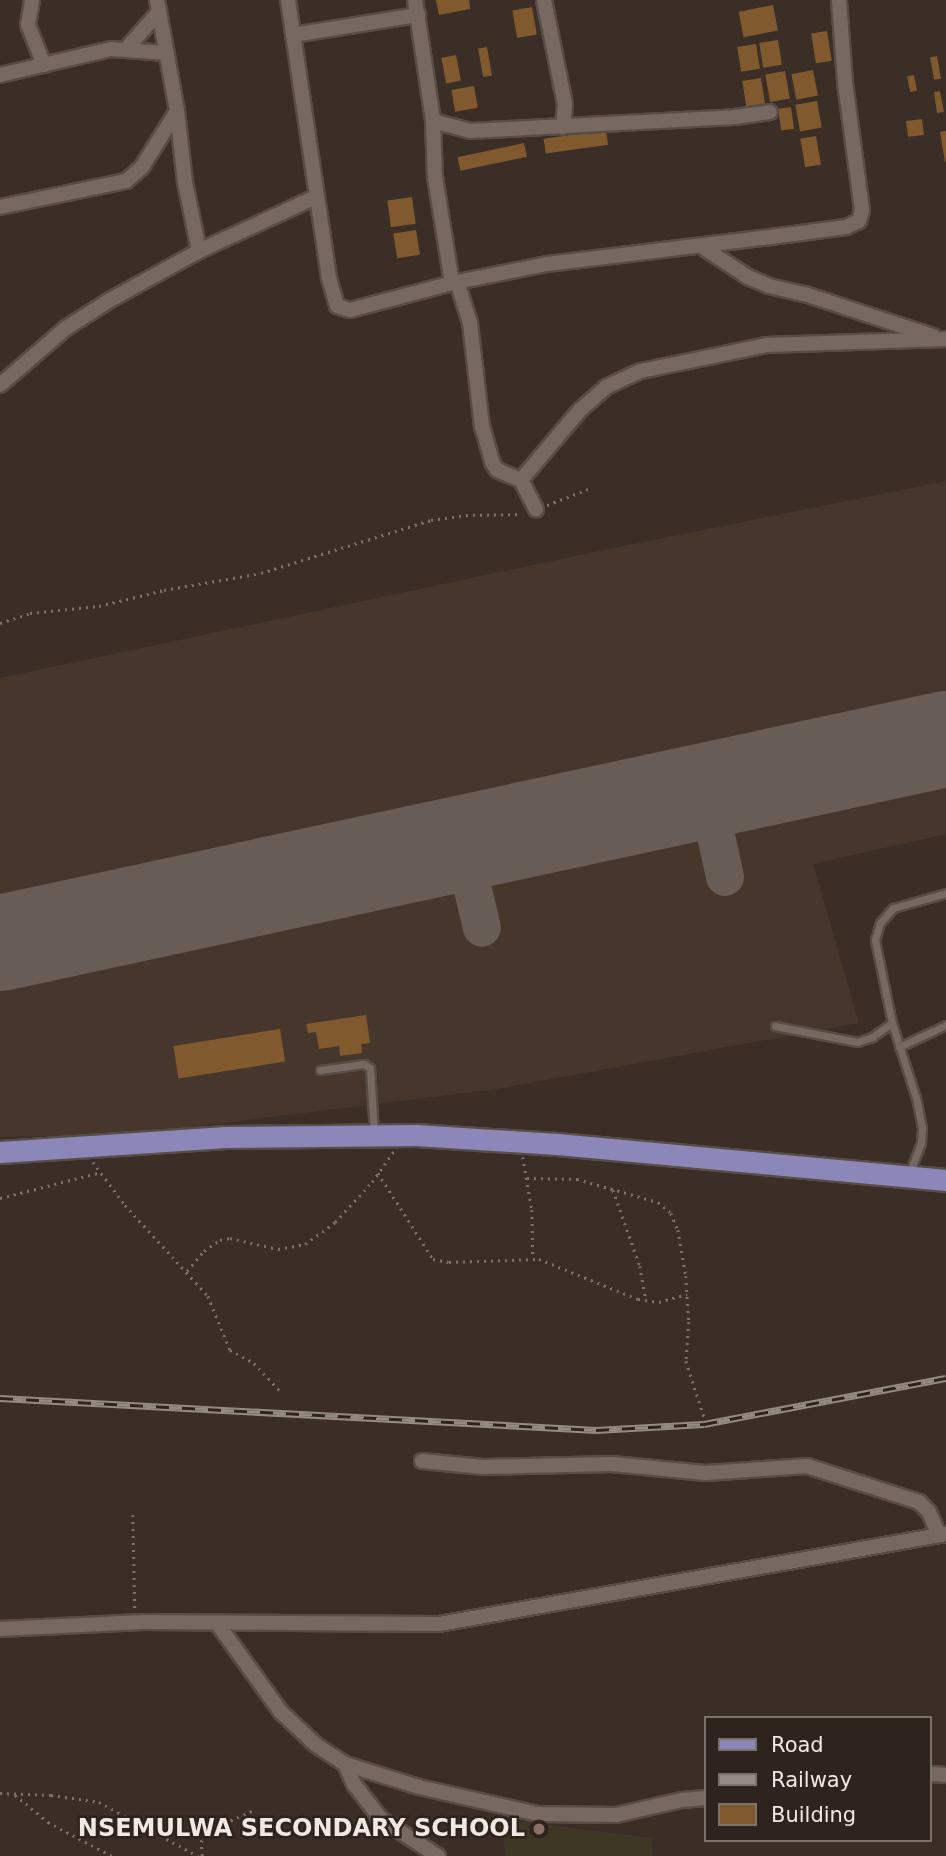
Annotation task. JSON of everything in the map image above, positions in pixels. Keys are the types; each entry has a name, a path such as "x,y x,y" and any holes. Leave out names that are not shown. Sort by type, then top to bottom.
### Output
{"main road":[{"path":"0,1152 82,1149 226,1137 374,1134 517,1141 946,1180"}],"street":[{"path":"32,0 28,25 44,65"},
{"path":"288,0 316,197 337,306 350,310 455,283 547,264 846,227 859,221 862,210 845,82 839,0"},
{"path":"415,0 433,121 435,177 455,283 470,323 482,426 492,462 497,470 521,480 536,509"},
{"path":"544,0 565,104 564,127"},
{"path":"127,48 158,6"},
{"path":"158,6 177,111 185,182 199,251"},
{"path":"293,35 418,15"},
{"path":"0,75 127,48 167,53"},
{"path":"0,207 126,181 142,167 177,111"},
{"path":"433,121 470,131 735,117 771,112"},
{"path":"0,385 66,328 199,251 316,197"},
{"path":"701,246 748,277 769,286 805,294 944,339"},
{"path":"521,480 580,410 607,387 640,371 684,359 766,345 944,339"},
{"path":"0,1629 136,1622 439,1624 943,1534 919,1502 807,1466 706,1474 612,1464 484,1467 422,1461"},
{"path":"216,1623 281,1712 316,1745 345,1764 419,1787 538,1814 616,1815 682,1800 704,1798"},
{"path":"345,1764 368,1805 381,1819 438,1856"}],"lane":[{"path":"907,1178 921,1143 922,1128 916,1098 892,1023 875,940 880,923 893,908 946,893"},
{"path":"775,1026 857,1042 872,1037 892,1023"},
{"path":"900,1047 946,1025"},
{"path":"320,1070 365,1064 370,1068 374,1134"}],"path":[{"path":"0,623 30,613 99,606 164,590 261,573 431,520 466,515 519,514 591,488"},
{"path":"187,1271 204,1251 219,1240 230,1238 278,1249 305,1244 335,1222 378,1174 404,1135"},
{"path":"517,1141 532,1210 533,1258"},
{"path":"82,1149 138,1220 208,1296 230,1350 254,1363 281,1392"},
{"path":"0,1198 100,1172"},
{"path":"378,1174 433,1259 449,1262 533,1258 646,1300 659,1302 687,1294"},
{"path":"527,1178 577,1179 658,1202 671,1213 678,1230 687,1294 686,1360 705,1420"},
{"path":"612,1190 640,1266 646,1300"},
{"path":"133,1516 136,1622"},
{"path":"0,1793 51,1795 99,1802 200,1856 205,1832 254,1810"},
{"path":"15,1795 48,1822 112,1856"}],"shaded area":[{"path":"946,481 946,834 813,864 859,1023 497,1089 126,1135 0,1137 0,678 599,551"},
{"name":"NSEMULWA SECONDARY SCHOOL","path":"501,1819 652,1838 653,1856 505,1856"}],"building":[{"path":"436,0 469,0 470,9 439,15"},
{"path":"773,5 778,31 744,37 739,12"},
{"path":"532,7 537,35 517,38 512,10"},
{"path":"827,31 832,61 816,63 811,34"},
{"path":"778,40 782,65 763,68 759,43"},
{"path":"756,44 760,69 741,72 737,47"},
{"path":"487,47 492,76 483,77 478,49"},
{"path":"456,55 461,81 446,83 441,58"},
{"path":"937,56 941,79 934,80 930,57"},
{"path":"813,70 818,96 796,100 791,74"},
{"path":"785,71 790,99 770,102 765,74"},
{"path":"914,75 917,91 910,92 907,76"},
{"path":"761,78 765,104 746,107 742,81"},
{"path":"474,86 478,108 455,112 451,90"},
{"path":"940,91 944,112 937,113 934,92"},
{"path":"817,101 822,128 800,131 795,105"},
{"path":"791,107 794,129 781,131 778,109"},
{"path":"922,119 924,135 908,137 906,121"},
{"path":"606,130 608,145 546,154 544,139"},
{"path":"946,131 946,162 945,162 940,132"},
{"path":"816,136 821,165 805,167 800,139"},
{"path":"524,143 527,157 460,171 457,157"},
{"path":"412,197 416,224 391,227 387,200"},
{"path":"416,230 420,255 397,258 393,234"},
{"path":"366,1015 370,1043 361,1044 362,1053 340,1056 339,1046 319,1049 316,1032 308,1033 306,1024"},
{"path":"280,1029 285,1062 178,1078 173,1046"}],"taxiway":[{"path":"706,791 725,877"},
{"path":"462,844 482,928"}],"runway":[{"path":"0,943 946,739"}],"railway":[{"path":"0,1398 596,1430 704,1424 946,1378"}],"place":[{"name":"NSEMULWA SECONDARY SCHOOL","path":"539,1829"}]}
